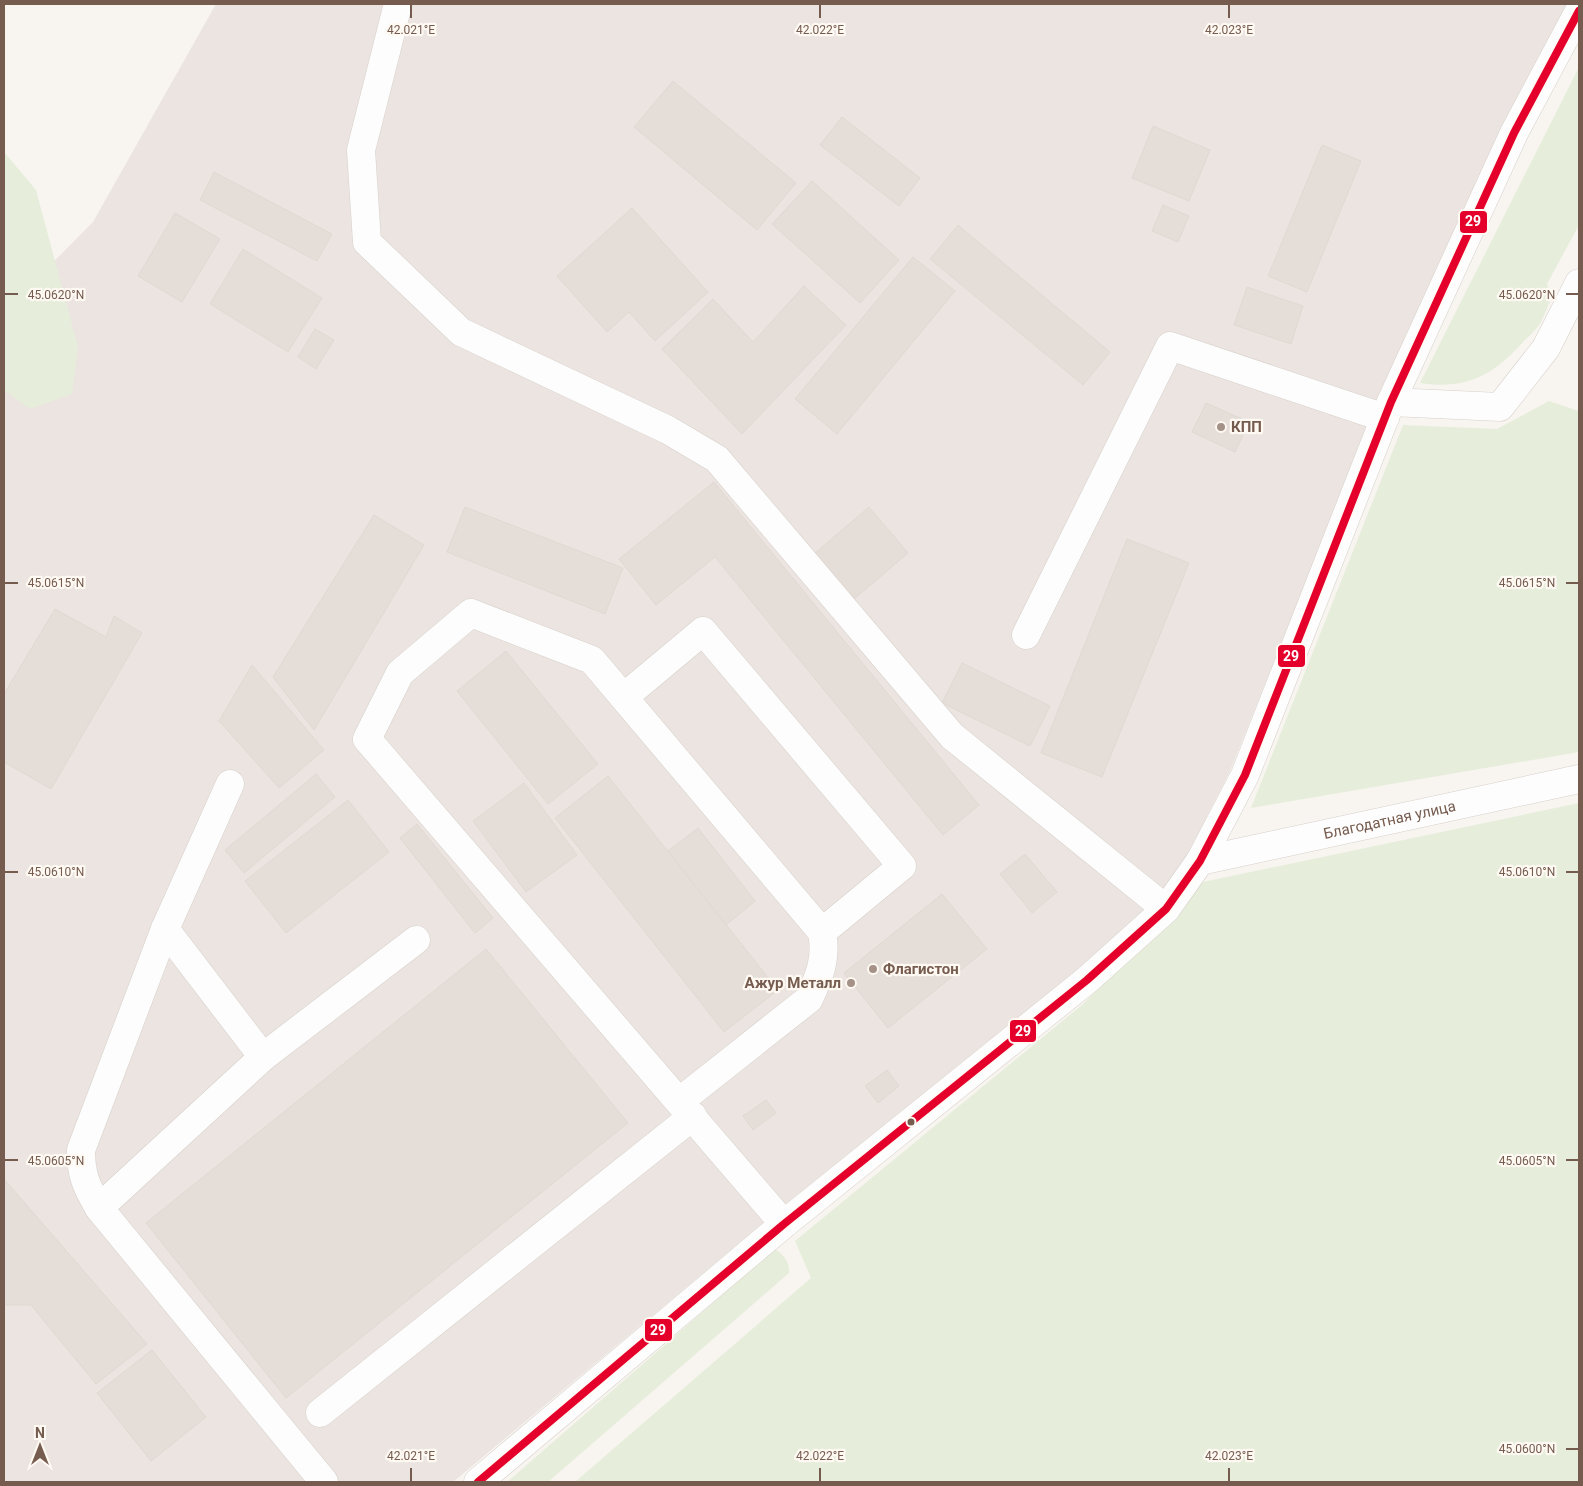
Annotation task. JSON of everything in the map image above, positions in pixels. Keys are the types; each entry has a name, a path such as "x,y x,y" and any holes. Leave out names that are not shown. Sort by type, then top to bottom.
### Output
{"street":[{"path":"398,4 361,150 367,242 461,332 668,430 717,459 952,736 1166,908"},
{"path":"478,1482 784,1224 1087,980 1166,908 1200,861 1245,775 1388,410 1514,133 1579,11"},
{"path":"1026,635 1170,346 1388,410 1500,407 1546,348 1579,283"},
{"path":"320,1413 686,1108 809,999 820,974 825,948 822,932 592,660 471,614 400,673 367,739 686,1108 784,1224"},
{"path":"624,697 703,631 902,866 822,932"},
{"name":"Благодатная улица","path":"1200,861 1579,779"},
{"path":"230,784 165,929 81,1150 81,1169 85,1183 99,1208 324,1482"},
{"path":"165,929 263,1058"},
{"path":"99,1208 263,1058 416,940"}],"shaded area":[{"path":"216,4 1574,4 1365,437 1230,771 1185,859 1164,894 1071,975 782,1207 453,1482 4,1482 4,312 93,222"}],"green space":[{"path":"1579,67 1579,225 1547,284 1552,297 1541,322 1512,354 1489,372 1464,382 1436,385 1420,383"},
{"path":"4,152 36,190 78,347 72,394 30,409 4,390"},
{"path":"1549,401 1579,411 1579,752 1251,808 1403,425 1497,429"},
{"path":"1579,803 1579,1482 575,1482 811,1278 795,1241 1083,1004 1203,882"},
{"path":"775,1249 786,1259 789,1273 548,1482 507,1482"}],"building":[{"path":"673,81 796,183 757,230 634,127"},
{"path":"842,117 920,178 899,206 820,145"},
{"path":"1153,126 1210,150 1189,201 1132,178"},
{"path":"1322,145 1361,161 1307,292 1268,276"},
{"path":"214,172 332,234 317,261 200,200"},
{"path":"812,181 899,260 860,303 772,224"},
{"path":"1163,205 1189,216 1178,242 1152,231"},
{"path":"632,208 708,292 655,341 629,312 607,332 557,276"},
{"path":"175,213 220,239 182,302 138,276"},
{"path":"958,225 1110,352 1083,385 930,259"},
{"path":"243,249 322,298 288,352 210,304"},
{"path":"913,257 955,291 837,434 795,399"},
{"path":"804,286 846,325 742,434 662,349 713,299 753,342"},
{"path":"1247,287 1303,306 1291,344 1234,325"},
{"path":"315,329 334,340 316,369 298,357"},
{"name":"КПП","path":"1206,403 1249,422 1235,452 1192,432"},
{"path":"714,482 979,805 943,835 715,557 656,605 619,559"},
{"path":"465,507 623,568 605,614 447,552"},
{"path":"869,507 908,553 854,599 815,553"},
{"path":"374,515 424,545 314,730 273,677"},
{"path":"1127,539 1189,563 1102,777 1041,753"},
{"path":"55,609 106,637 114,616 142,633 51,789 4,762 4,694"},
{"path":"506,651 598,764 548,804 457,691"},
{"path":"962,663 1050,706 1030,746 942,703"},
{"path":"252,665 324,750 279,788 219,721"},
{"path":"316,774 335,797 244,873 225,850"},
{"path":"608,776 778,990 724,1032 555,818"},
{"path":"524,783 577,855 526,892 473,821"},
{"path":"348,800 389,852 286,933 245,881"},
{"path":"417,824 493,918 475,933 400,838"},
{"path":"698,828 755,901 726,925 668,851"},
{"path":"1025,854 1057,892 1032,913 1000,874"},
{"path":"942,894 987,949 888,1028 844,973"},
{"path":"486,949 628,1123 286,1398 146,1223"},
{"path":"887,1070 899,1086 878,1103 865,1086"},
{"path":"766,1100 776,1113 753,1130 743,1116"},
{"path":"4,1179 147,1344 96,1384 31,1305 4,1305"},
{"path":"152,1350 206,1417 151,1461 97,1393"}],"transit line":[{"name":"29","path":"478,1482 784,1224 1087,980 1166,909 1200,861 1245,775 1391,402 1514,133 1579,11"}],"place":[{"name":"КПП","path":"1221,427"},
{"name":"Флагистон","path":"873,969"},
{"name":"Ажур Металл","path":"851,983"}]}
